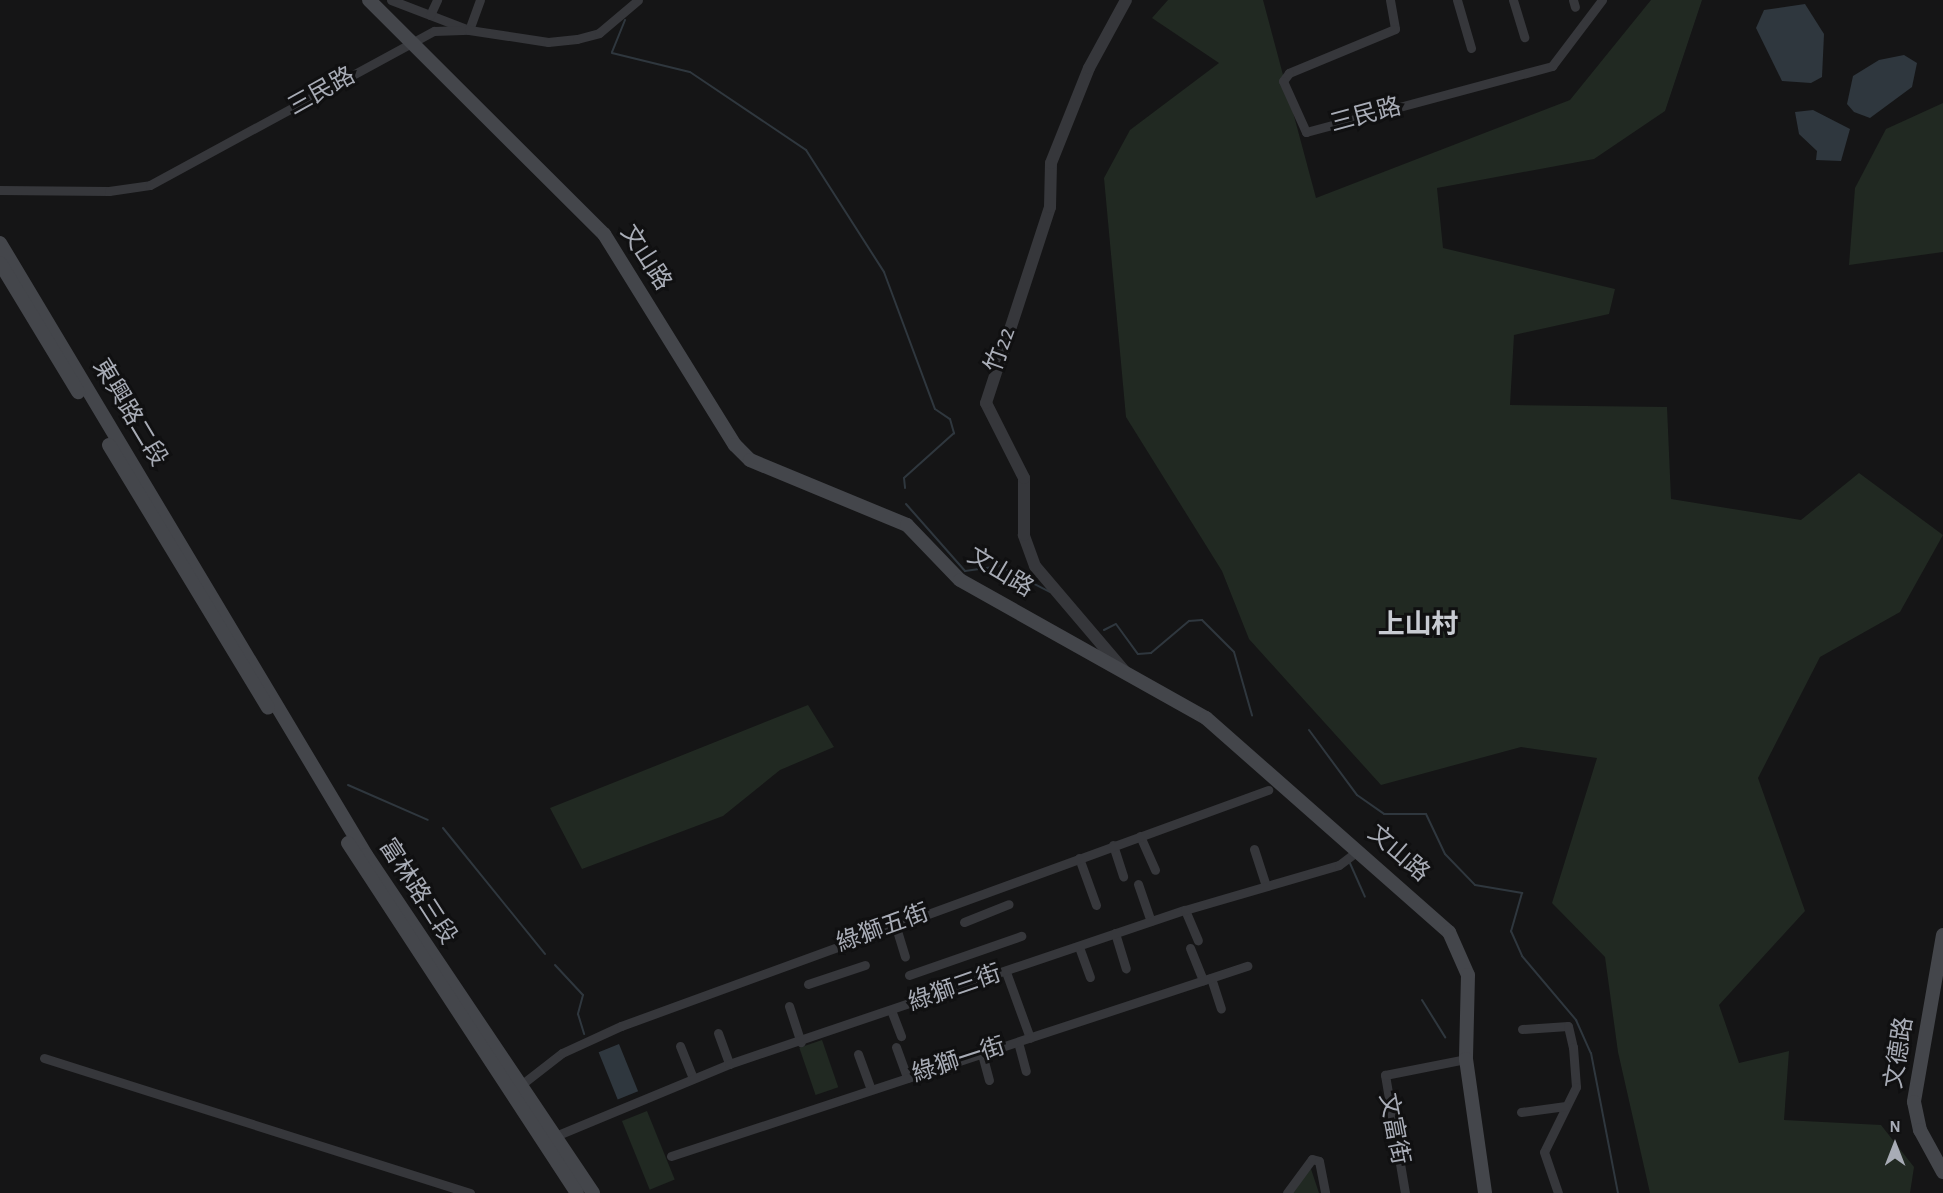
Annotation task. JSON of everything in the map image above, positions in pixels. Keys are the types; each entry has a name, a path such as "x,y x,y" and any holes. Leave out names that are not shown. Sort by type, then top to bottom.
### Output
{"main road":[{"name":"文山路","path":"369,0 604,234 735,445 750,460 907,525 960,580 1231,736 1359,850 1456,941 1468,975 1466,1059 1485,1193"},
{"name":"東興路二段","path":"0,243 215,609"},
{"name":"東興路二段","path":"0,263 215,609"},
{"name":"富林路三段","path":"215,609 358,860 514,1090 577,1193"},
{"name":"文德路","path":"1943,935 1914,1102 1920,1130 1943,1172"},
{"name":"富林路三段","path":"514,1090 553,1137 593,1193"}],"street":[{"path":"392,0 469,30 480,0"},
{"path":"430,15 437,0"},
{"name":"三民路","path":"0,190 109,191 150,185 434,31 469,30 510,39 577,39 599,33 638,0"},
{"name":"竹22","path":"1126,0 1098,49 1051,163 1050,207 986,403 1024,478 1024,535 1035,566 1128,676"},
{"name":"三民路","path":"1389,0 1395,29 1289,72 1283,81 1306,132 1552,66 1602,0"},
{"path":"1457,0 1471,48"},
{"path":"1513,0 1524,37"},
{"name":"綠獅五街","path":"514,1090 562,1053 621,1026 1268,790"},
{"path":"1140,836 1155,870"},
{"path":"1113,845 1123,876"},
{"path":"1254,849 1266,886"},
{"name":"綠獅三街","path":"553,1137 729,1064 801,1042 1151,921 1339,865 1359,850"},
{"path":"1079,858 1096,905"},
{"path":"1138,884 1151,921"},
{"path":"964,922 1009,904"},
{"path":"1185,910 1198,940"},
{"path":"896,924 905,956"},
{"path":"1115,933 1126,968"},
{"path":"909,975 1021,936"},
{"path":"1079,946 1090,977"},
{"path":"1190,948 1221,1008"},
{"path":"808,984 865,965"},
{"name":"綠獅一街","path":"671,1156 1247,966"},
{"path":"1006,972 1030,1038"},
{"path":"789,1005 801,1042"},
{"path":"891,1010 901,1036"},
{"path":"1522,1029 1568,1026 1576,1087 1544,1152 1558,1193"},
{"path":"718,1033 729,1064"},
{"path":"1018,1042 1026,1071"},
{"path":"680,1046 693,1078"},
{"path":"896,1047 907,1078"},
{"path":"858,1054 871,1089"},
{"path":"982,1054 989,1080"},
{"path":"44,1058 470,1193"},
{"name":"文富街","path":"1405,1193 1385,1075 1466,1059"},
{"path":"1521,1112 1566,1106"},
{"path":"1287,1193 1306,1166 1319,1161 1325,1193"}],"shaded area":[{"path":"1168,0 1263,0 1316,198 1570,100 1651,0 1702,0 1665,111 1594,159 1437,188 1443,248 1615,289 1609,314 1514,335 1510,405 1667,407 1671,499 1801,520 1859,473 1943,535 1900,612 1820,657 1758,778 1805,911 1719,1005 1739,1063 1789,1051 1784,1120 1881,1125 1914,1167 1910,1193 1650,1193 1618,1052 1605,957 1552,903 1597,758 1521,747 1381,785 1249,639 1222,571 1126,417 1104,178 1130,130 1219,63 1152,18"},
{"path":"1805,4 1824,34 1822,77 1811,83 1782,81 1756,28 1764,10"},
{"path":"1904,55 1917,63 1912,87 1870,118 1854,112 1847,104 1853,76 1879,60"},
{"path":"1943,103 1943,252 1849,265 1855,188 1886,129"},
{"path":"1813,110 1850,129 1841,161 1816,160 1817,151 1799,134 1795,112"},
{"path":"808,705 834,747 780,770 723,816 582,869 550,808"},
{"path":"822,1040 838,1087 816,1095 799,1048"},
{"path":"619,1044 638,1091 618,1100 599,1052"},
{"path":"647,1111 675,1180 650,1190 622,1121"},
{"path":"1311,1169 1319,1193 1292,1193 1307,1171"}],"waterway":[{"path":"625,20 612,53 690,72 806,150 884,272 935,409 950,419 954,433 904,478 905,488"},
{"path":"906,504 965,571 999,566 1050,592"},
{"path":"1104,630 1116,624 1138,654 1151,653 1189,621 1202,620 1234,652 1252,715"},
{"path":"1309,730 1357,795 1384,814 1426,814 1445,854 1475,885 1522,893 1511,931 1522,956 1576,1020 1591,1053 1618,1193"},
{"path":"348,785 428,820"},
{"path":"443,828 545,954"},
{"path":"1349,861 1365,897"},
{"path":"555,965 583,995 578,1014 584,1034"},
{"path":"1422,1000 1445,1037"}],"district":[{"name":"上山村","path":"1418,625"}]}
